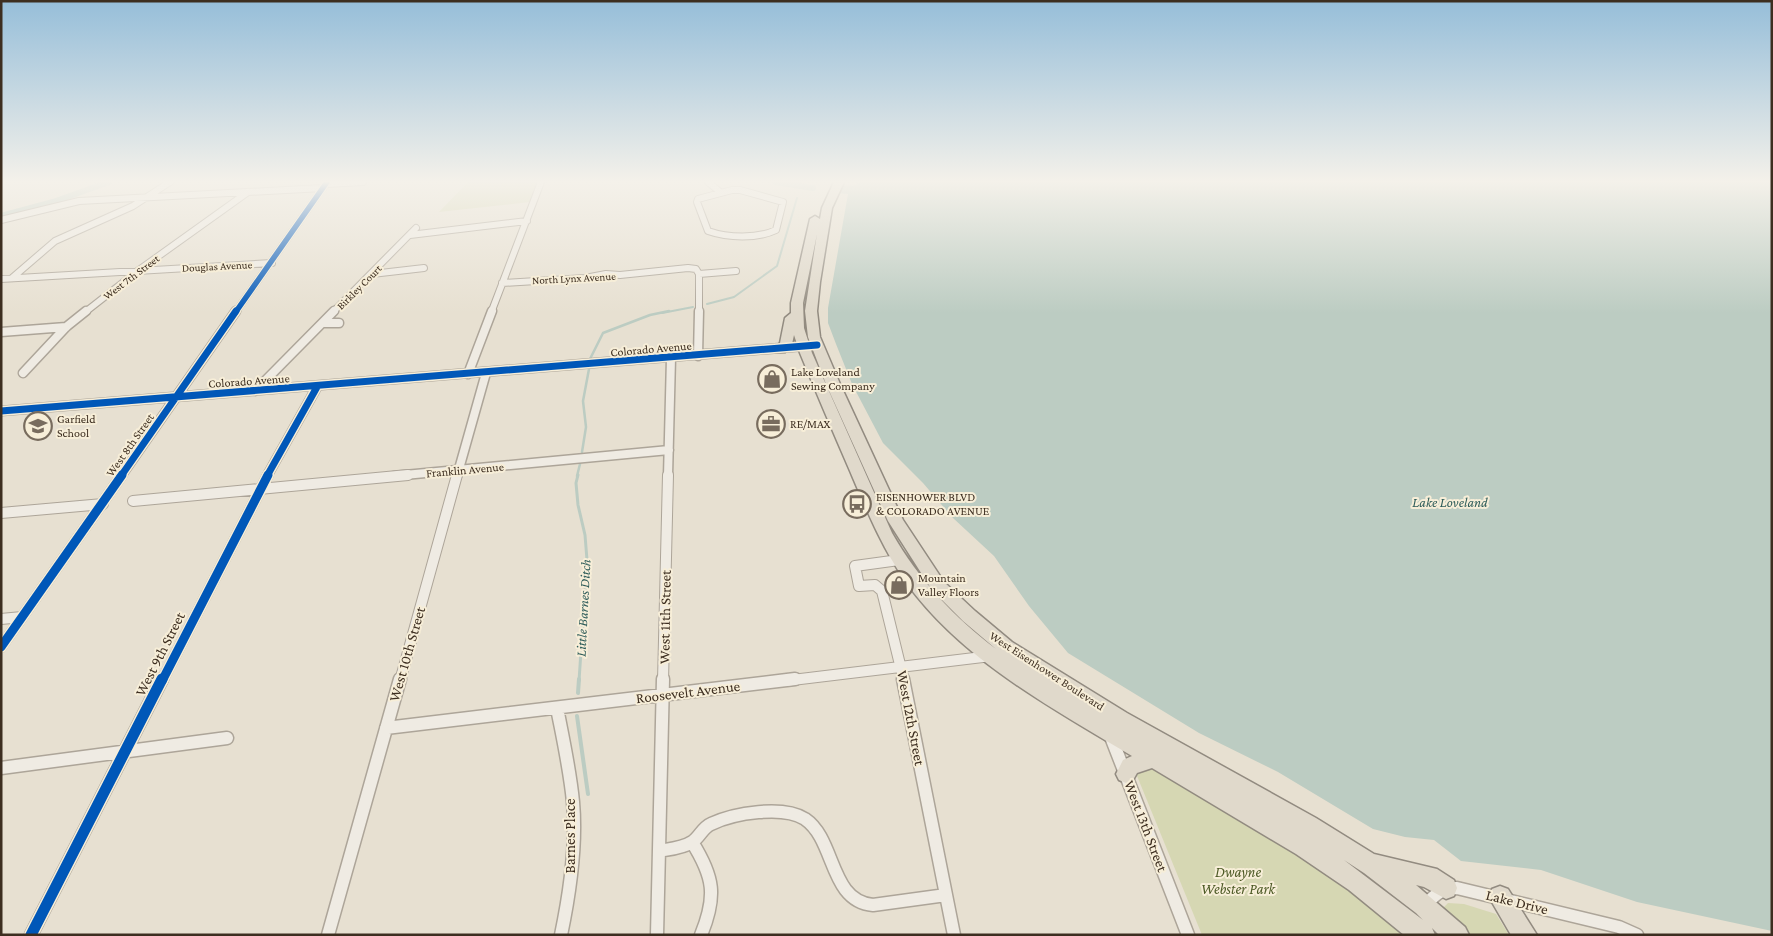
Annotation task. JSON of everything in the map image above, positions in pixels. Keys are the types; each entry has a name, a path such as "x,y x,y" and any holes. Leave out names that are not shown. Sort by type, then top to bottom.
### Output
{"highway":[{"name":"West Eisenhower Boulevard","path":"814,226 797,303 798,328 810,346 896,521 938,586 1000,642 1115,726 1154,758 1288,836 1344,872 1418,930"},
{"name":"West Eisenhower Boulevard","path":"824,226 814,282 810,346 884,533 899,560 924,594 951,623 991,656 1115,726 1308,825 1366,862 1424,905 1457,935"},
{"path":"780,349 786,344 792,318 797,315"},
{"path":"899,560 912,561 917,567 928,571"},
{"path":"1126,774 1130,766 1154,758"},
{"path":"1366,862 1429,877 1446,888"},
{"path":"1500,897 1525,935"}],"street":[{"path":"12,278 57,240 89,226"},
{"name":"West 7th Street","path":"23,373 66,327 139,270 201,226"},
{"name":"West 8th Street","path":"1,647 297,226"},
{"path":"410,235 487,226"},
{"path":"468,374 524,226"},
{"path":"706,226 708,231 719,234 763,235 776,230 777,226"},
{"name":"Birkley Court","path":"255,392 416,228"},
{"name":"Douglas Avenue","path":"1,279 272,262"},
{"path":"372,274 424,268"},
{"name":"North Lynx Avenue","path":"502,282 584,278 606,274 620,276 693,268 698,270 699,274"},
{"path":"698,356 699,274 736,271"},
{"name":"Birkley Court","path":"323,323 339,323"},
{"path":"1,332 66,327"},
{"name":"Colorado Avenue","path":"1,411 810,346"},
{"name":"West 11th Street","path":"656,935 664,695 671,358"},
{"name":"West 10th Street","path":"328,935 486,373"},
{"name":"West 9th Street","path":"30,935 260,489 317,387"},
{"name":"Franklin Avenue","path":"133,501 669,450"},
{"path":"1,513 102,504"},
{"name":"West 12th Street","path":"899,560 855,566 859,586 875,585 882,591 901,668 954,935"},
{"path":"1,619 22,617"},
{"name":"Roosevelt Avenue","path":"386,728 991,656"},
{"name":"Barnes Place","path":"557,708 567,760 574,816 568,903 561,935"},
{"name":"West 13th Street","path":"1115,726 1126,774 1188,935"},
{"path":"1,768 227,738"},
{"path":"659,850 684,846 692,842 703,829 720,820 752,814 790,813 802,816 815,827 845,889 859,901 875,904 946,896"},
{"path":"692,842 707,865 711,878 711,908 701,935"},
{"path":"1418,930 1424,905 1436,893 1446,888"},
{"name":"Lake Drive","path":"1446,888 1457,888 1500,897 1619,927 1637,935"}],"green space":[{"name":"Dwayne Webster Park","path":"1148,765 1248,824 1313,866 1406,935 1202,935 1135,771"},
{"path":"1448,903 1464,904 1496,914 1509,935 1470,935 1441,910"}],"water":[{"name":"Lake Loveland","path":"842,226 1772,226 1772,931 1637,902 1541,870 1461,861 1434,840 1405,837 1373,829 1278,772 1199,733 1068,653 1029,606 994,556 953,518 923,483 883,443 852,384 828,323 828,308"}],"waterway":[{"name":"Little Barnes Ditch","path":"707,304 734,297 777,266 789,226"},
{"name":"Little Barnes Ditch","path":"662,313 693,307"},
{"name":"Little Barnes Ditch","path":"590,359 603,333 650,315 669,311"},
{"name":"Little Barnes Ditch","path":"582,452 586,427 583,401 589,369"},
{"name":"Little Barnes Ditch","path":"577,476 580,464"},
{"name":"Little Barnes Ditch","path":"578,475 576,483 578,505 585,535 587,560 579,681"},
{"name":"Little Barnes Ditch","path":"578,693 579,679"},
{"name":"Little Barnes Ditch","path":"577,716 588,794"}],"cycle path":[{"path":"1,647 296,226"},
{"path":"1,411 817,345"},
{"path":"31,935 260,489 317,387"}],"place":[{"name":"Lake Loveland Sewing Company","path":"772,379"},
{"name":"RE/MAX","path":"771,424"},
{"name":"Garfield School","path":"38,426"},
{"name":"EISENHOWER BLVD & COLORADO AVENUE","path":"857,504"},
{"name":"Mountain Valley Floors","path":"899,585"}]}
